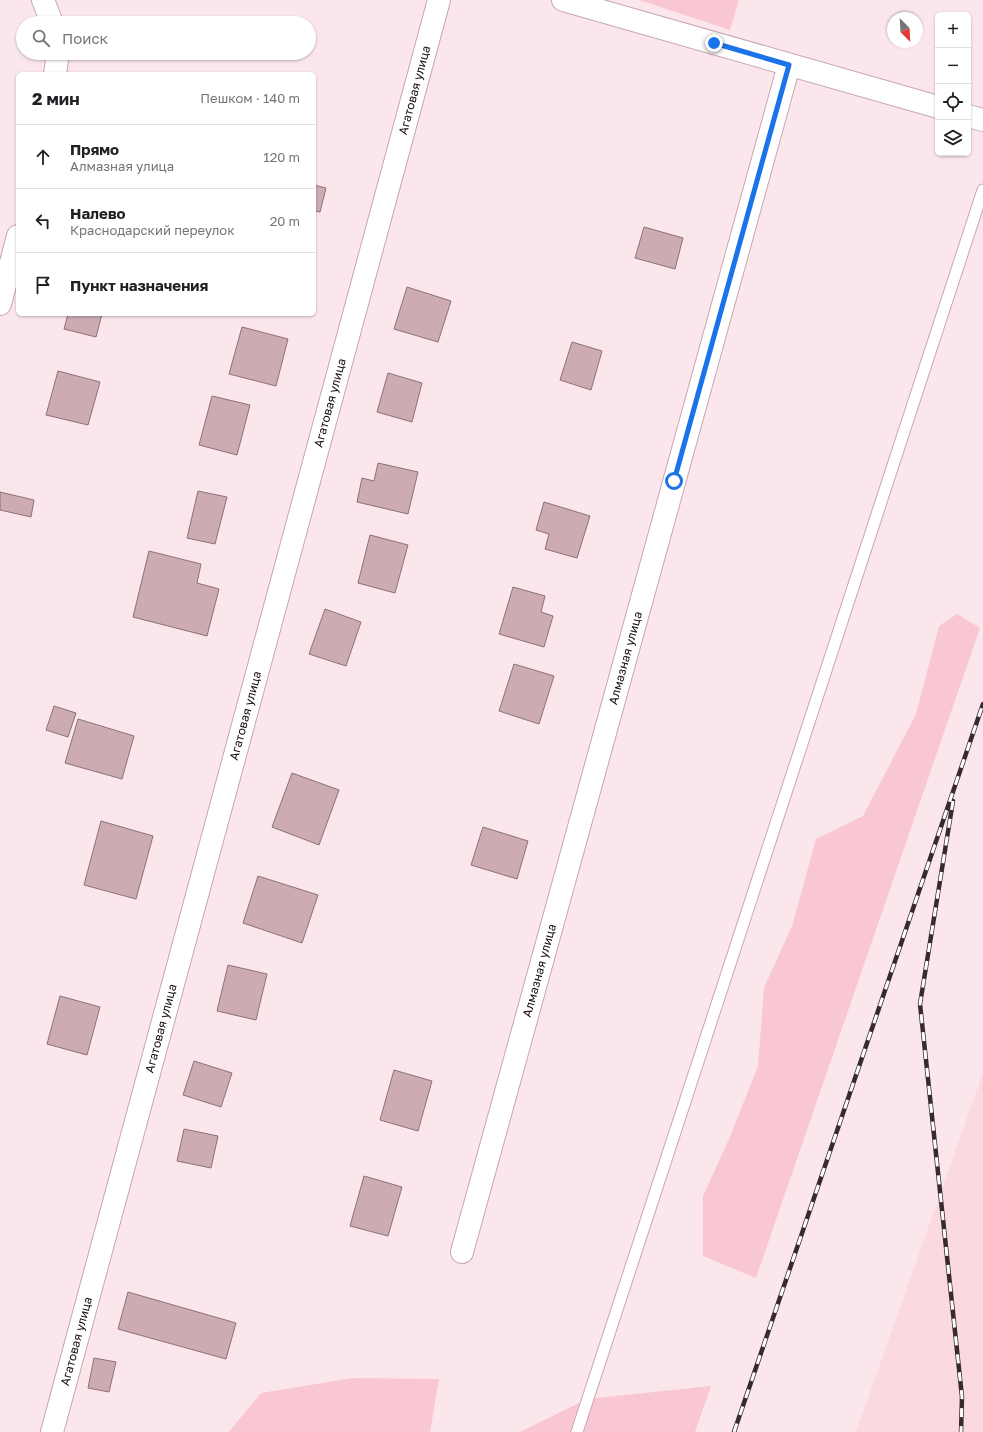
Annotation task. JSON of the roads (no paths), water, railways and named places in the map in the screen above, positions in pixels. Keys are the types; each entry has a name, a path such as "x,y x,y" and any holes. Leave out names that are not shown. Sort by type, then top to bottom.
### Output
{"street":[{"path":"44,0 50,16"},
{"name":"Агатовая улица","path":"52,1432 439,0"},
{"path":"563,0 935,106"},
{"path":"55,72 57,60"},
{"name":"Алмазная улица","path":"462,1252 789,65"},
{"path":"971,117 983,120"},
{"path":"0,304 16,244"}],"lane":[{"path":"577,1432 983,190"}],"railway":[{"path":"734,1432 983,704"},
{"path":"953,801 920,1004 962,1397 961,1432"}]}
